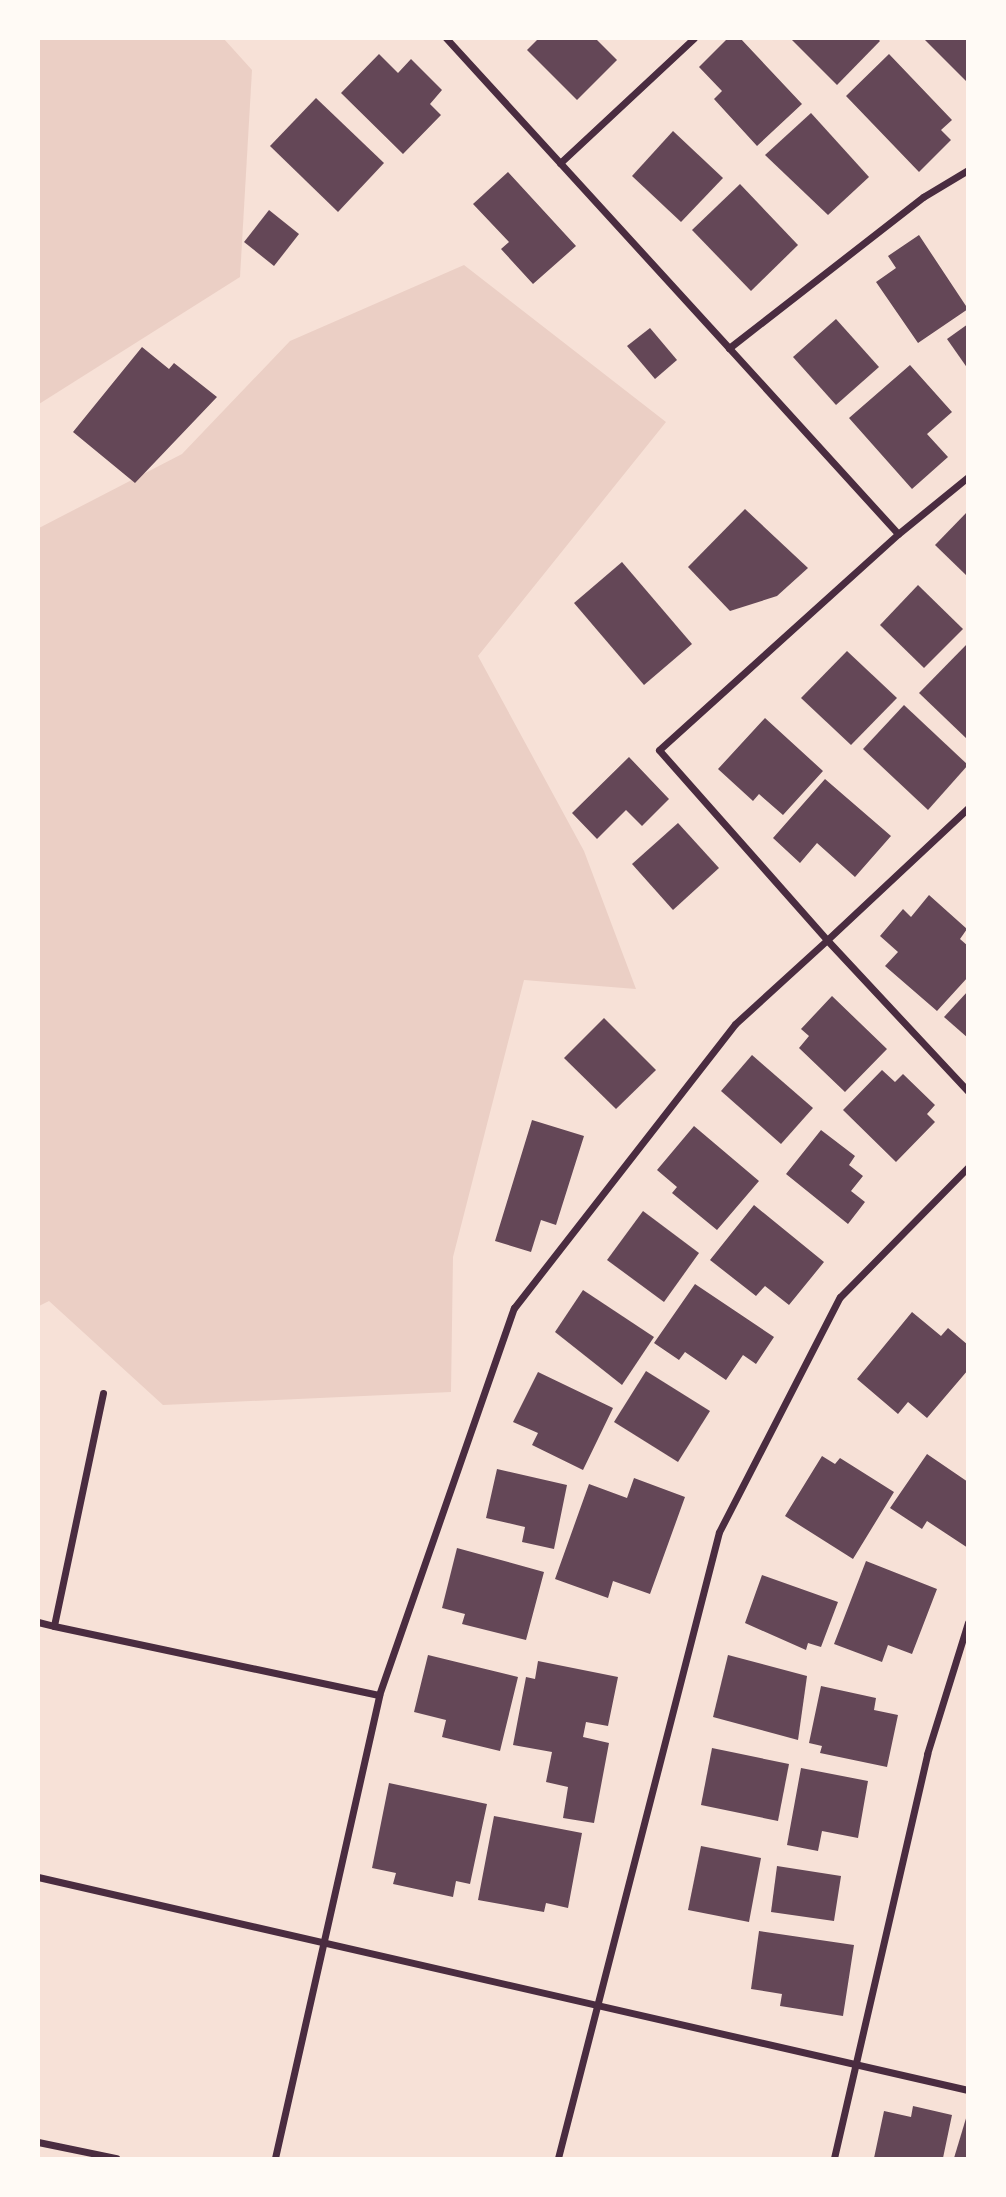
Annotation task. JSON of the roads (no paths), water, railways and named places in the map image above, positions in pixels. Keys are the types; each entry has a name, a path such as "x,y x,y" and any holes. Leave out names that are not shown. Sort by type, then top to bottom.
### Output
{"street":[{"path":"446,38 898,534"},
{"path":"560,163 694,38"},
{"path":"729,348 923,197 968,170"},
{"path":"968,477 898,534 659,750 827,940 968,1091"},
{"path":"275,2158 379,1695 514,1308 734,1024 968,808"},
{"path":"558,2158 594,2005 719,1532 840,1297 968,1167"},
{"path":"54,1626 103,1393"},
{"path":"38,1622 379,1695"},
{"path":"834,2158 926,1754 968,1622"},
{"path":"38,1877 322,1947 594,2005 968,2090"},
{"path":"38,2141 116,2158"}]}
